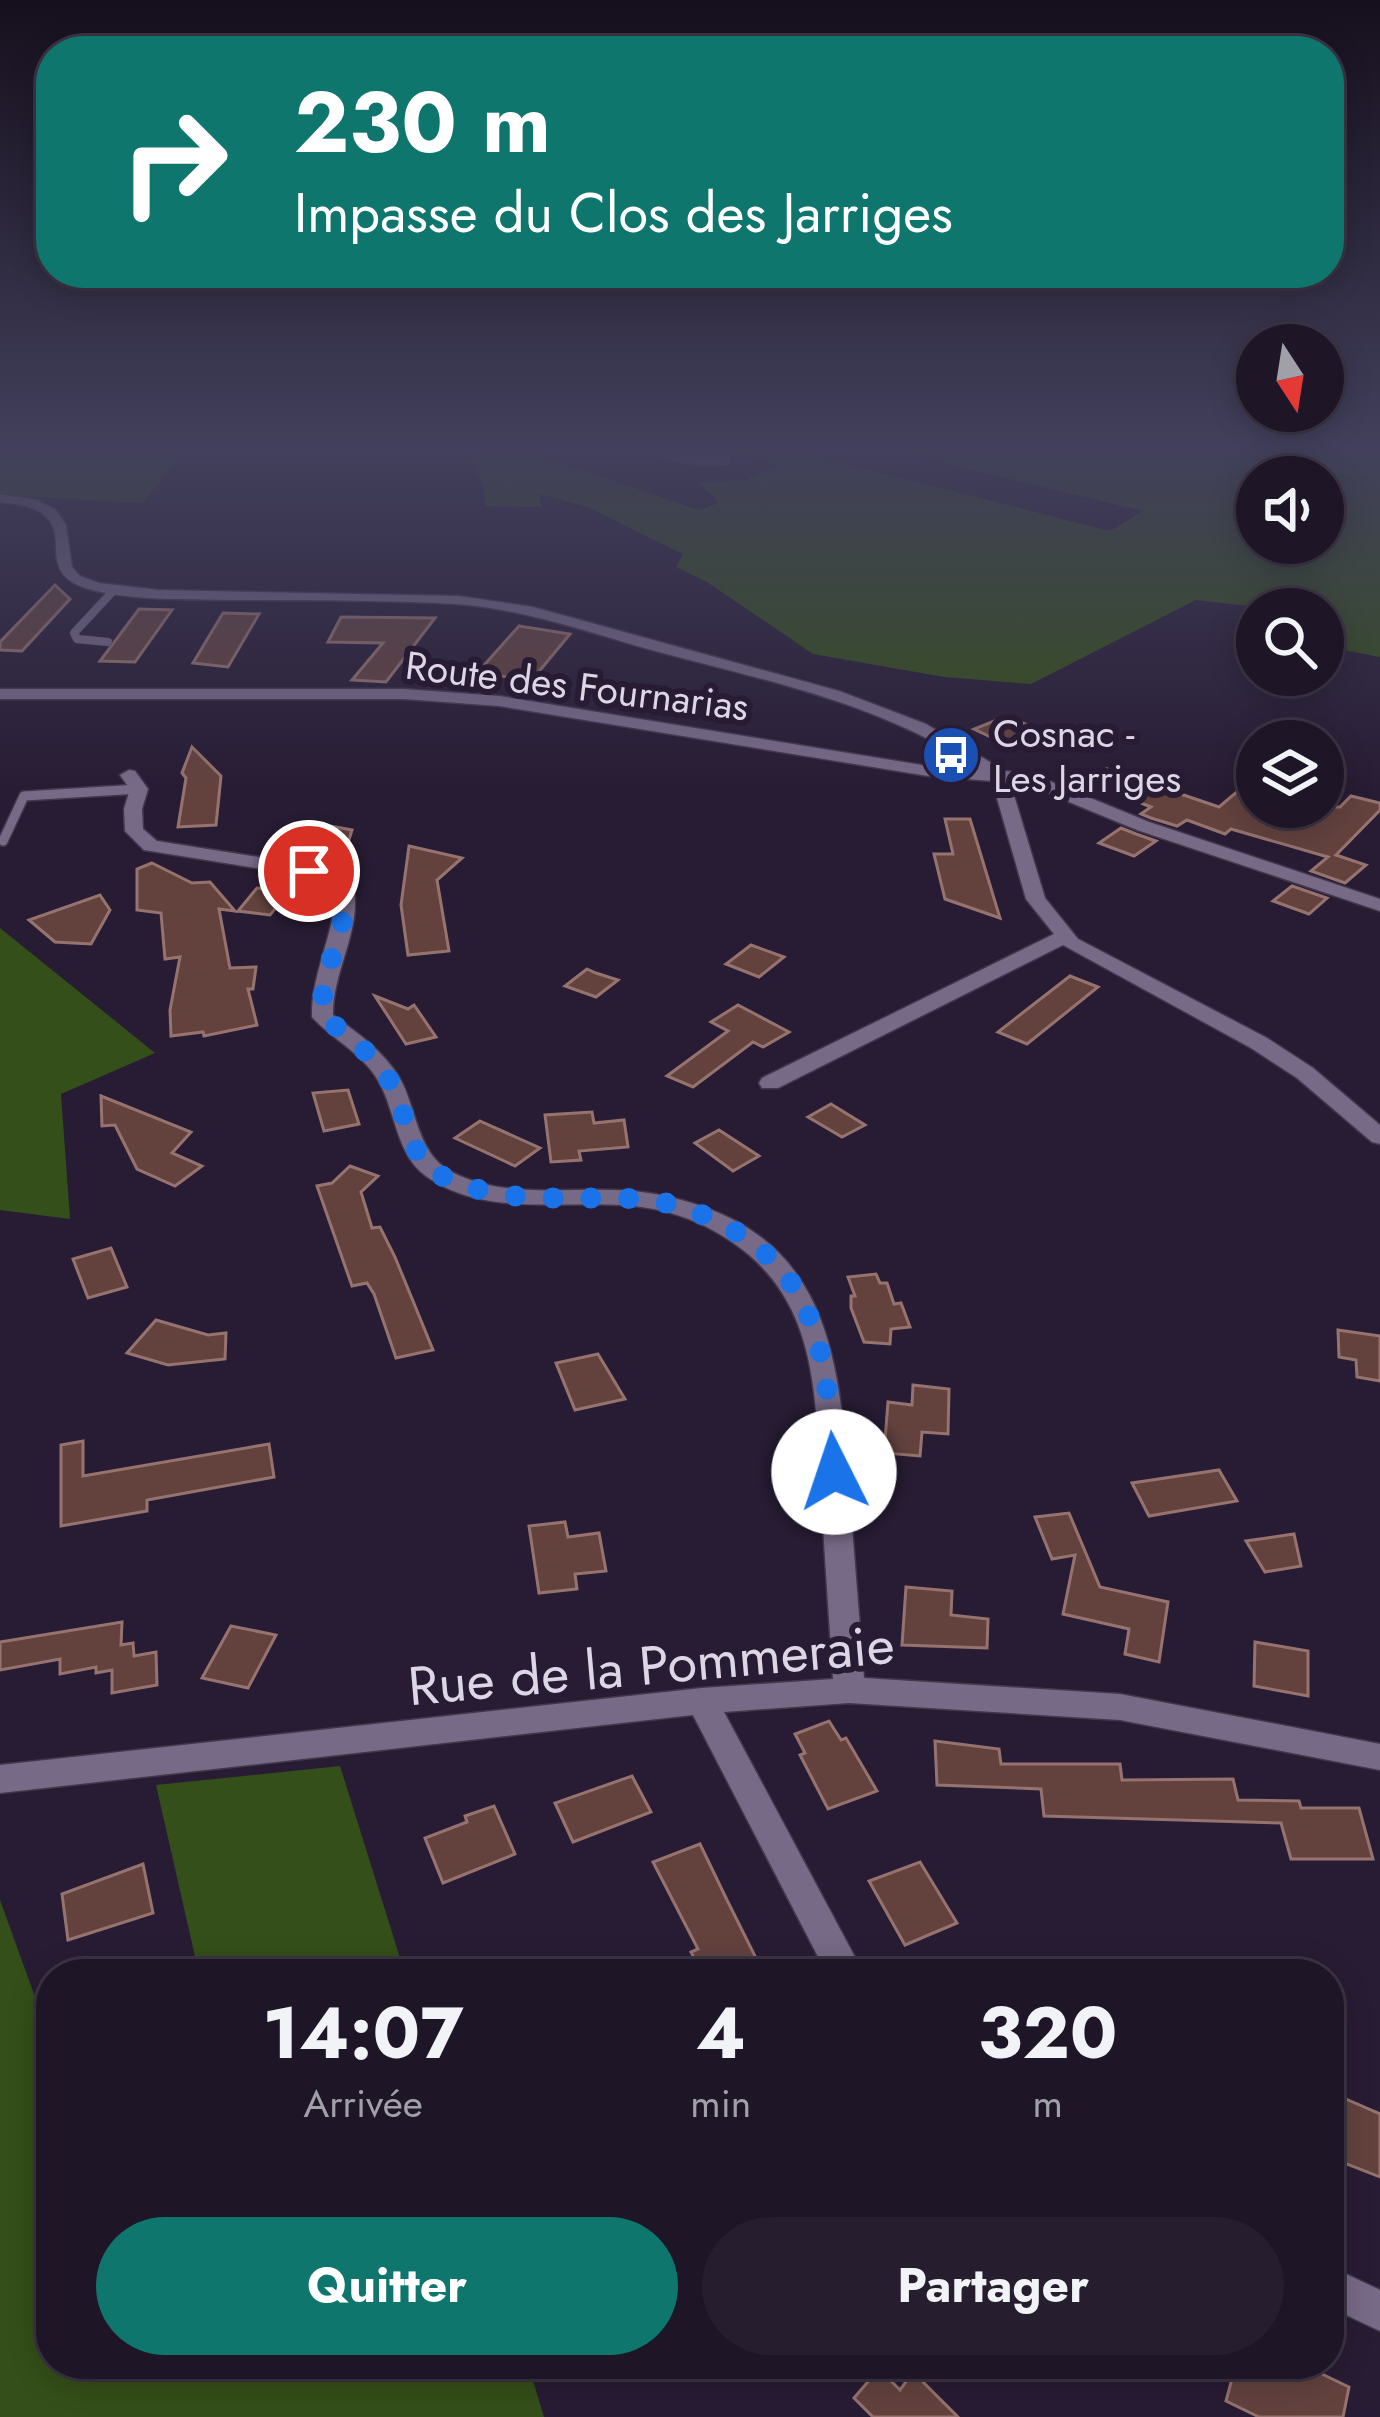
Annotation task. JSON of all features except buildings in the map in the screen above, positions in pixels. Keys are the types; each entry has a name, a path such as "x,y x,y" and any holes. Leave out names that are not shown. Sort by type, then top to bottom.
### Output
{"street":[{"path":"61,563 71,578 114,590 461,600 521,608 872,706 958,743 999,775 1026,778 1143,826 1380,905"},
{"name":"Route des Fournarias","path":"0,694 404,694 499,700 928,771 999,775"},
{"path":"999,775 1036,899 1066,936 1305,1073 1380,1137"},
{"path":"134,782 134,830 152,846 309,871 345,886 347,910 320,996 323,1017 362,1046 392,1084 413,1143 433,1172 470,1189 522,1198 644,1199 701,1213 744,1236 783,1268 810,1312 828,1384 849,1690"},
{"path":"770,1083 1066,936"},
{"name":"Rue de la Pommeraie","path":"0,1779 702,1701 849,1690 1120,1707 1380,1757"},
{"path":"702,1701 839,1959"},
{"path":"1344,2293 1380,2311"}],"lane":[{"path":"107,642 77,639 74,634 114,590"},
{"path":"3,842 16,805 25,796 134,782"}],"green space":[{"path":"678,563 1380,563 1380,657 1344,650 1344,588 1236,588 1236,605 1196,600 1031,684 944,677 813,654 707,582 676,567"},
{"path":"0,928 155,1053 61,1094 70,1219 0,1210"},
{"path":"340,1766 400,1959 196,1959 156,1785"},
{"path":"0,1900 36,2000 36,2379 533,2379 544,2417 0,2417"}],"place":[{"name":"Cosnac - Les Jarriges","path":"951,755"}],"route":[{"path":"309,871 345,886 347,910 320,996 323,1017 362,1046 392,1084 413,1143 433,1172 470,1189 522,1198 644,1199 701,1213 744,1236 783,1268 810,1312 828,1384 834,1472"}]}
